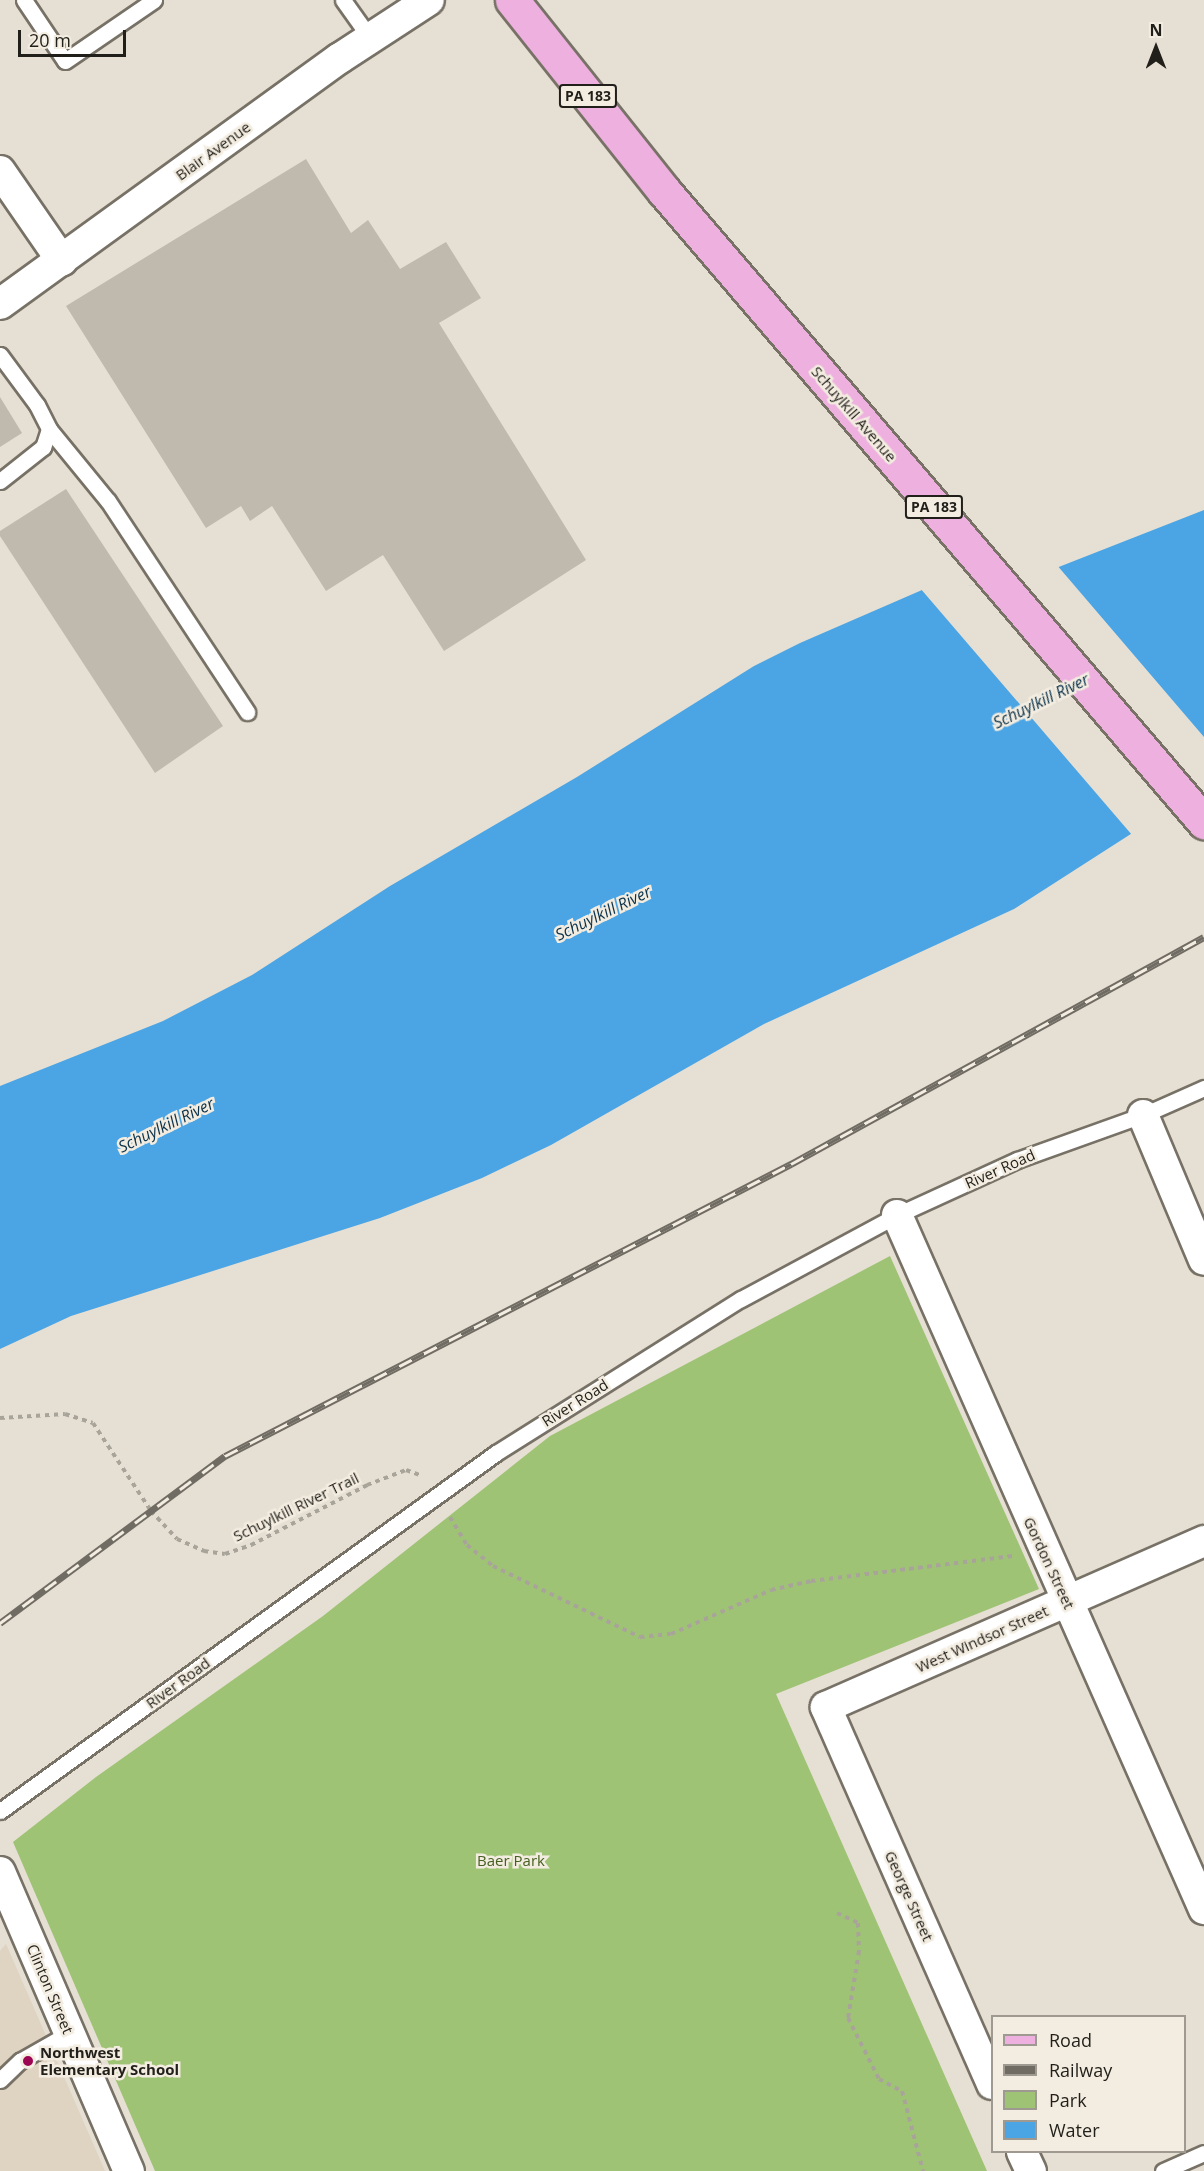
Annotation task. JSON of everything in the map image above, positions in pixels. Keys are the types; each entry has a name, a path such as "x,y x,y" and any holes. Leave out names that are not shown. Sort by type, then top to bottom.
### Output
{"main road":[{"name":"Schuylkill Avenue","path":"512,0 664,191 1204,822"}],"street":[{"name":"Blair Avenue","path":"0,304 370,38 429,0"},
{"path":"0,171 62,261"},
{"path":"1143,1115 1204,1260"},
{"name":"Gordon Street","path":"897,1215 1043,1552 1068,1601 1204,1909"},
{"name":"West Windsor Street","path":"826,1707 1204,1541"},
{"name":"George Street","path":"826,1707 991,2080"},
{"name":"Clinton Street","path":"0,1872 129,2171"},
{"path":"1023,2153 1031,2171"}],"lane":[{"path":"24,0 65,61 154,0"},
{"path":"343,0 370,38"},
{"path":"0,355 38,405 49,429 108,501 247,712"},
{"path":"0,481 43,447 49,429"},
{"name":"River Road","path":"0,1811 496,1453 741,1299 897,1215 1017,1160 1143,1115 1204,1088"},
{"path":"0,2080 20,2061 69,2032"},
{"path":"1163,2171 1204,2153"}],"path":[{"name":"Schuylkill River Trail","path":"0,1418 65,1414 93,1423 151,1510 177,1539 204,1551 225,1554 251,1545 333,1499 406,1470 422,1476 438,1497 467,1545 493,1566 640,1637 671,1634 771,1590 811,1581 1043,1552"},
{"path":"837,1913 858,1923 859,1951 848,2018 879,2079 902,2091 923,2171"}],"shaded area":[{"name":"Northwest Elementary School","path":"6,1944 105,2171 0,2171 0,1951"}],"green space":[{"name":"Baer Park","path":"890,1256 1039,1589 776,1694 987,2171 155,2171 13,1842 96,1777 323,1616 550,1436"}],"water":[{"name":"Schuylkill River","path":"1204,510 1204,787 1014,909 764,1024 551,1145 482,1178 380,1218 71,1316 0,1349 0,1086 163,1021 252,975 390,886 577,777 754,666 800,643 922,590 1023,581"}],"pier":[{"path":"1056,564 1204,737 1204,790 1132,835 920,588 994,584"}],"building":[{"path":"306,159 351,233 368,220 400,269 446,242 481,298 439,323 586,560 444,651 383,555 326,591 272,506 250,521 241,506 206,528 66,306"},
{"path":"0,397 22,433 0,447"},
{"path":"66,489 223,726 155,773 0,536 0,531"}],"railway":[{"path":"0,1623 225,1456 791,1164 1204,937"}],"place":[{"name":"Northwest Elementary School","path":"28,2061"}]}
